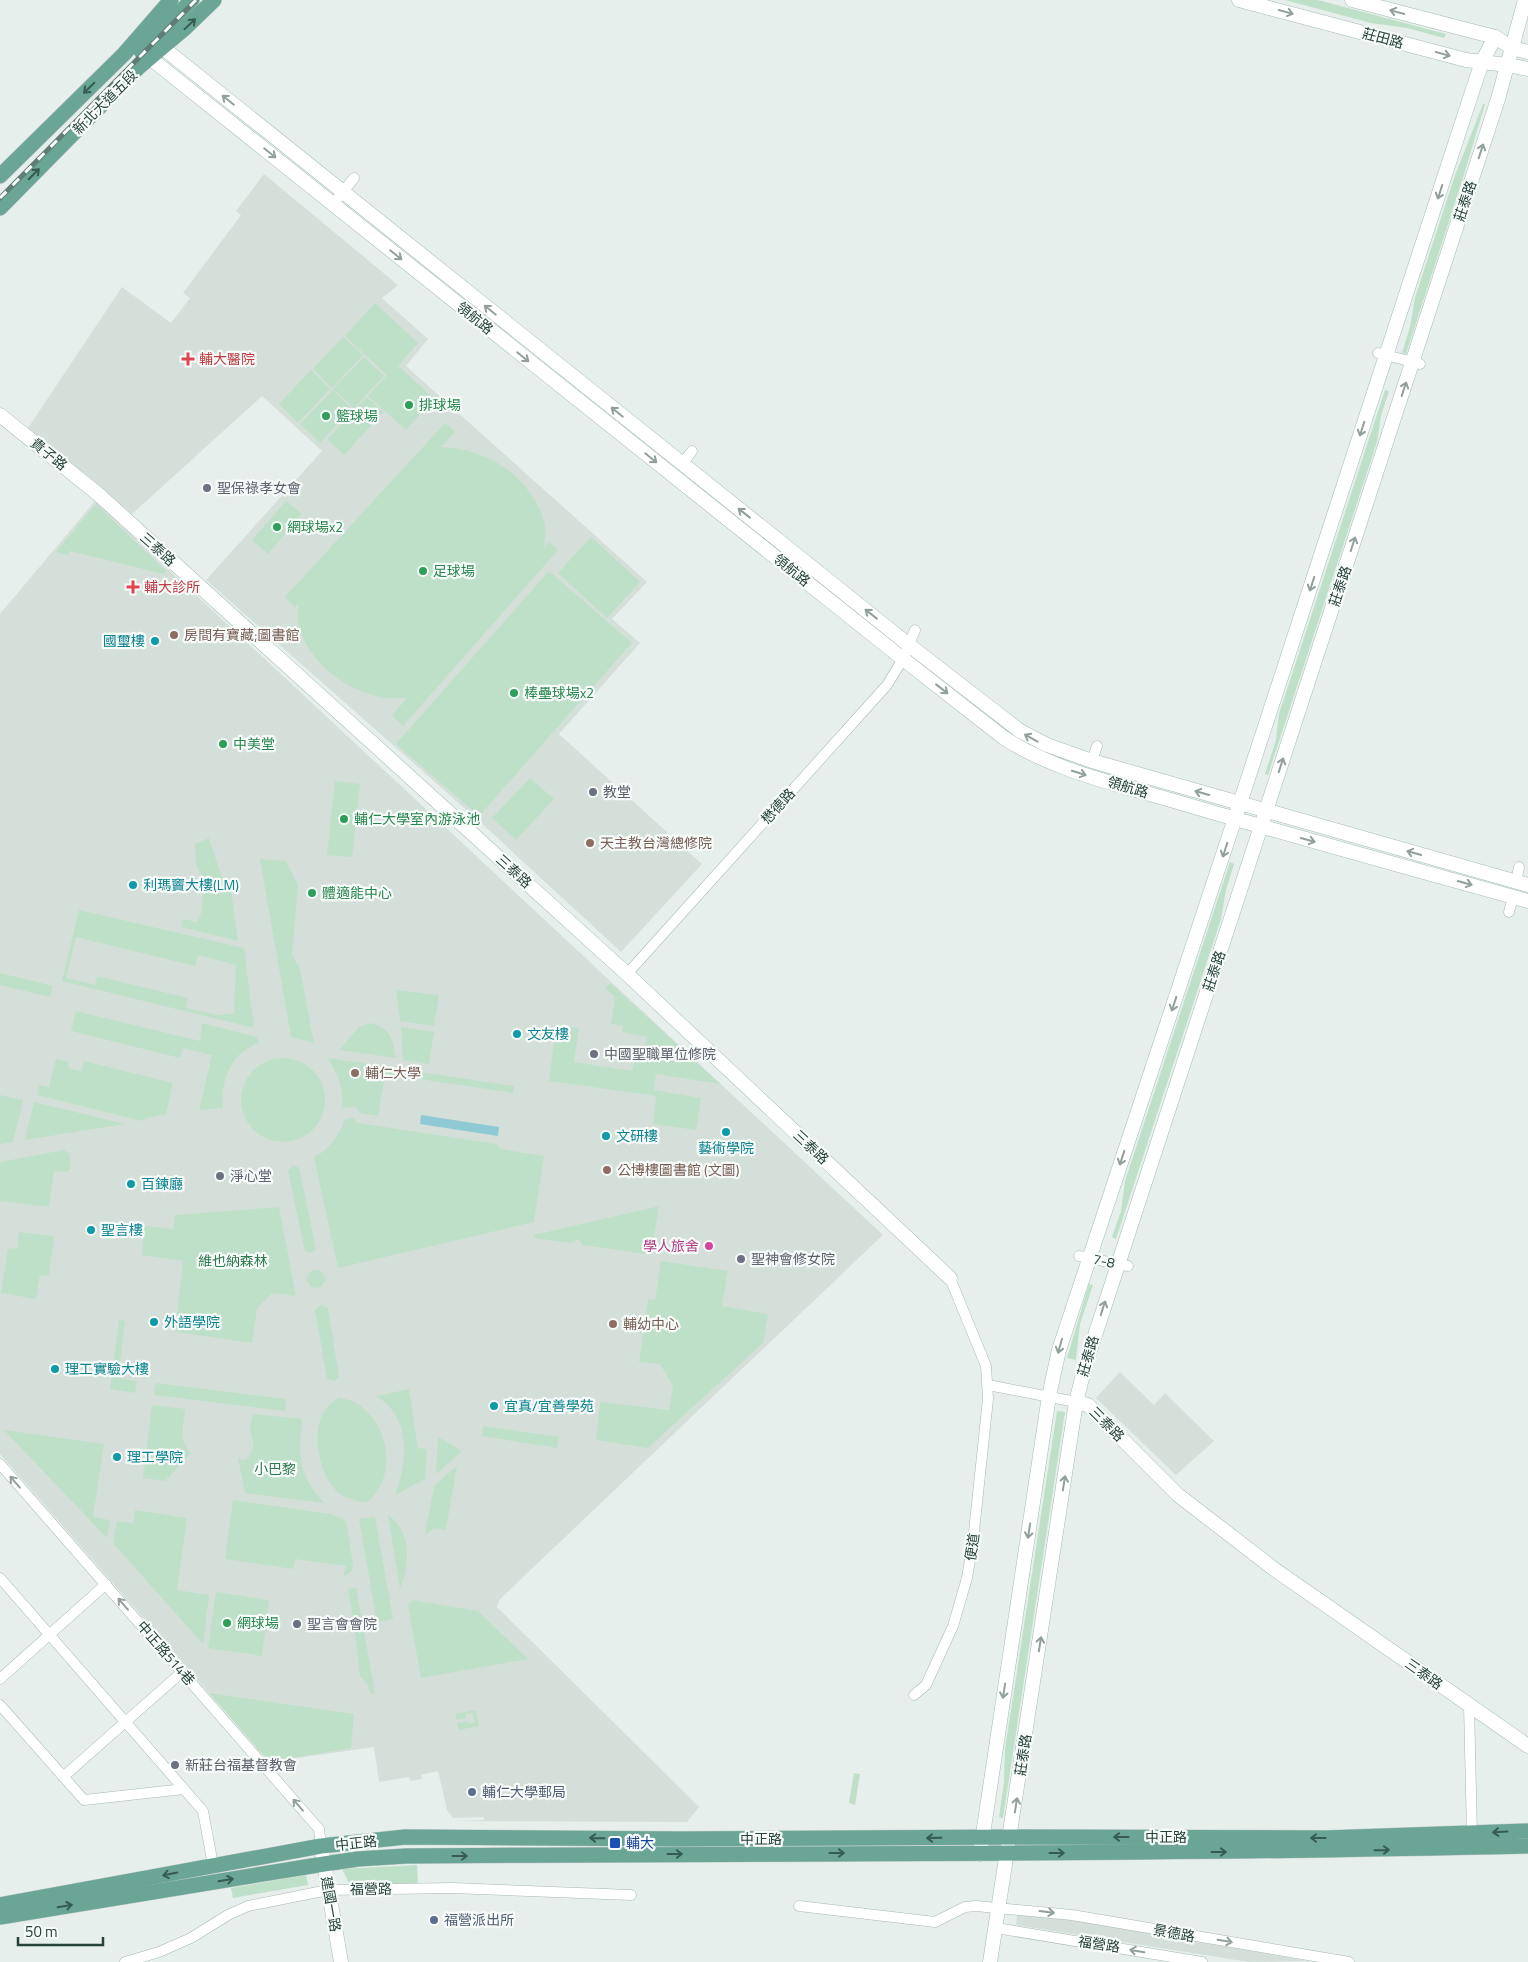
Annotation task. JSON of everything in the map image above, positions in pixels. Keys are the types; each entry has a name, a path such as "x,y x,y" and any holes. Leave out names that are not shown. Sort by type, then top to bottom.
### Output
{"main road":[{"name":"新北大道五段","path":"0,176 124,54 171,0"},
{"name":"新北大道五段","path":"0,208 143,59 192,0"},
{"path":"124,54 143,59 162,47 184,29 214,0"},
{"name":"中正路","path":"0,1905 321,1846 405,1838 1326,1838 1528,1831"},
{"path":"426,1838 427,1856"},
{"name":"中正路","path":"0,1917 358,1859 427,1856 1329,1851 1528,1846"}],"street":[{"name":"莊田路","path":"1239,0 1318,26 1482,62 1507,64 1528,69"},
{"name":"莊田路","path":"1352,0 1495,38 1512,48 1528,52"},
{"name":"莊泰路","path":"990,1962 1011,1837 1076,1402 1086,1363 1122,1265 1266,811 1416,363 1498,99 1525,0"},
{"name":"莊泰路","path":"980,1854 1049,1396 1058,1350 1084,1257 1240,804 1382,354 1482,62 1495,38"},
{"name":"領航路","path":"162,47 909,645 1026,735 1061,752 1522,883"},
{"name":"領航路","path":"143,59 333,204 1004,738 1034,756 1062,768 1261,827 1528,901"},
{"path":"333,204 354,178"},
{"path":"1382,354 1416,363"},
{"name":"貴子路","path":"0,414 98,494"},
{"path":"682,464 692,451"},
{"name":"三泰路","path":"98,494 627,974 950,1278 986,1366 988,1385 1088,1405 1178,1495 1274,1569 1528,1746"},
{"name":"懋德路","path":"627,974 887,685 903,659 915,630"},
{"path":"1092,761 1097,746"},
{"path":"1519,867 1522,883"},
{"path":"1509,912 1513,897"},
{"name":"7-8","path":"1084,1257 1122,1265"},
{"name":"便道","path":"914,1695 926,1685 949,1634 967,1578 973,1541 988,1385"},
{"name":"中正路514巷","path":"0,1464 319,1829 321,1846"},
{"path":"0,1578 203,1811 214,1865"},
{"path":"0,1679 106,1584"},
{"path":"63,1777 182,1672"},
{"path":"0,1705 84,1800 184,1788"},
{"path":"1469,1705 1472,1834"},
{"name":"建國一路","path":"321,1846 341,1962"},
{"name":"福營路","path":"125,1962 159,1952 191,1938 228,1915 248,1906 328,1890 452,1888 631,1895"},
{"path":"799,1906 935,1922 965,1907 999,1908"},
{"name":"景德路","path":"999,1908 1072,1915 1349,1962"},
{"name":"福營路","path":"996,1928 1202,1962"}],"shaded area":[{"path":"264,174 398,285 382,298 428,339 406,366 647,582 612,619 640,643 559,734 702,864 621,952 479,821 206,580 322,451 262,396 132,514 28,428 122,287 171,323 190,298 183,293 241,215 236,211"},
{"name":"輔仁大學","path":"95,501 883,1235 500,1599 497,1607 699,1807 687,1822 455,1821 484,1820 484,1817 453,1818 447,1810 438,1771 421,1775 422,1779 410,1781 409,1777 379,1782 374,1747 269,1762 0,1454 0,614"},
{"path":"1120,1372 1154,1405 1165,1393 1214,1441 1176,1475 1096,1398"},
{"path":"1023,1913 1308,1961 1249,1962 1016,1925 1017,1914"}],"green space":[{"path":"1285,0 1318,0 1446,34 1444,38 1407,28 1371,23"},
{"path":"1483,104 1485,104 1462,181 1406,354 1402,353 1410,327 1415,298 1454,178"},
{"path":"375,303 418,343 398,366 434,398 406,430 368,396 387,375 345,336"},
{"name":"籃球場","path":"343,337 363,355 332,388 313,369"},
{"name":"籃球場","path":"364,357 384,376 354,408 333,389"},
{"name":"籃球場","path":"311,370 330,389 298,423 279,404"},
{"name":"籃球場","path":"333,390 352,409 320,443 300,424"},
{"path":"1385,390 1389,391 1381,416 1377,442 1268,775 1265,774 1276,740 1279,714"},
{"path":"367,397 383,412 344,455 327,439"},
{"name":"足球場","path":"445,423 455,432 441,447 455,448 481,455 504,467 514,475 524,485 541,511 545,530 544,547 549,542 558,550 403,726 392,715 407,698 383,698 367,693 354,688 329,671 318,661 302,637 298,623 299,604 295,607 285,597"},
{"name":"網球場x2","path":"286,501 302,514 268,554 252,540"},
{"path":"96,504 166,571 163,574 70,551 68,555 56,552"},
{"path":"591,537 640,582 607,618 558,573"},
{"name":"棒壘球場x2","path":"549,571 632,643 479,816 396,744"},
{"path":"530,778 554,799 516,840 492,818"},
{"name":"輔仁大學室內游泳池","path":"335,781 360,784 352,857 327,855"},
{"path":"209,838 223,881 231,889 238,941 181,927 183,919 197,922 201,913 205,882 196,865 195,844"},
{"path":"260,859 286,861 298,885 292,955 300,969 314,1043 291,1037"},
{"path":"1230,862 1234,864 1226,890 1221,919 1116,1239 1112,1237 1121,1211 1125,1181"},
{"path":"79,910 244,948 254,1028 62,981","holes":["76,937 195,966 198,955 236,965 234,1013 218,1015 186,1008 188,998 97,976 95,985 66,978"]},
{"path":"0,973 53,986 50,997 0,985"},
{"path":"610,983 720,1084 656,1074 654,1090 701,1098 696,1130 653,1124 656,1096 549,1081 556,1025 579,1028 574,1062 632,1071 635,1054 644,1055 647,1037 622,1032 623,1026 611,1024 615,997 605,988"},
{"path":"396,990 439,995 434,1026 400,1021"},
{"path":"76,1011 200,1041 202,1023 257,1037 259,1042 241,1053 230,1067 223,1087 223,1108 199,1110 212,1055 182,1048 180,1058 71,1031"},
{"path":"372,1023 388,1032 396,1058 339,1050 360,1026"},
{"path":"401,1027 434,1032 429,1064 403,1060"},
{"path":"283,1058 299,1061 313,1070 322,1084 325,1100 322,1116 313,1130 299,1139 283,1142 267,1139 253,1130 244,1116 241,1100 244,1084 253,1070 267,1061"},
{"path":"328,1058 514,1086 513,1093 385,1074 378,1116 360,1113 356,1107 342,1108 342,1094 339,1082"},
{"path":"56,1059 69,1062 68,1068 81,1071 84,1061 173,1083 166,1114 141,1121 37,1095 39,1085 49,1087"},
{"path":"0,1095 23,1100 13,1142 0,1144"},
{"path":"34,1102 125,1124 25,1140"},
{"path":"353,1118 358,1123 496,1144 501,1149 544,1156 534,1222 338,1268 314,1157 334,1141 345,1119"},
{"path":"64,1150 69,1154 71,1167 67,1172 54,1171 49,1207 0,1201 0,1162"},
{"path":"293,1165 299,1168 316,1249 311,1253 305,1251 288,1171"},
{"path":"659,1206 651,1255 583,1245 578,1239 570,1243 534,1238 534,1235"},
{"name":"維也納森林","path":"279,1207 296,1296 272,1293 257,1308 252,1343 175,1332 183,1261 142,1255 145,1226 173,1229 175,1215"},
{"path":"19,1232 54,1236 49,1276 40,1275 36,1299 1,1293 8,1248 17,1249"},
{"path":"661,1261 728,1271 722,1306 768,1314 763,1343 648,1448 596,1440 600,1402 669,1410 673,1386 660,1364 639,1362 648,1299 655,1300"},
{"path":"312,1270 320,1270 325,1275 323,1286 312,1288 307,1283 307,1275"},
{"path":"1089,1284 1093,1285 1080,1324 1076,1360 1067,1358"},
{"path":"321,1305 328,1308 339,1377 334,1381 327,1379 315,1310"},
{"path":"119,1320 125,1321 118,1378 137,1381 135,1393 110,1389"},
{"path":"156,1383 286,1399 285,1411 154,1395"},
{"path":"409,1389 418,1448 427,1449 425,1479 395,1495 403,1468 404,1441 396,1416 388,1405 376,1396"},
{"path":"339,1398 353,1402 365,1409 375,1421 382,1434 386,1449 384,1478 375,1494 366,1502 359,1502 341,1495 332,1486 320,1460 318,1430 321,1417 328,1406"},
{"path":"152,1405 185,1409 183,1438 191,1453 165,1481 143,1478"},
{"path":"1057,1411 1065,1412 1003,1818 999,1817 1004,1782 1005,1749"},
{"name":"小巴黎","path":"253,1414 302,1419 300,1455 302,1464 309,1483 324,1503 245,1493 238,1458 246,1459 252,1452 253,1442 250,1430"},
{"path":"483,1426 559,1437 557,1448 482,1436"},
{"path":"4,1430 104,1444 93,1517 110,1520 107,1538"},
{"path":"438,1437 462,1451 436,1474"},
{"path":"457,1466 446,1530 434,1528 425,1535 434,1486"},
{"path":"233,1500 331,1514 346,1521 353,1564 352,1571 343,1577 346,1566 295,1559 293,1569 225,1559"},
{"path":"135,1510 187,1518 177,1590 209,1595 203,1644 113,1543 117,1521 133,1523"},
{"path":"388,1515 401,1530 407,1549 406,1570 400,1589"},
{"path":"375,1517 393,1619 377,1622 359,1519"},
{"path":"356,1588 362,1619 353,1619 348,1589"},
{"path":"216,1592 269,1600 262,1656 208,1648"},
{"path":"412,1600 478,1611 528,1659 421,1678 408,1605"},
{"path":"359,1629 364,1631 375,1694 371,1693 366,1682 360,1676 355,1632"},
{"path":"209,1693 354,1714 351,1748 269,1762"},
{"path":"476,1710 479,1726 459,1730 457,1723 467,1721 468,1724 475,1722 473,1713 465,1714 466,1718 457,1720 455,1714"},
{"path":"854,1773 860,1774 855,1805 849,1803"},
{"path":"417,1865 418,1884 349,1883 342,1869"},
{"path":"306,1875 308,1885 233,1898 231,1888"}],"water":[{"path":"421,1115 499,1127 498,1136 420,1124"}],"railway":[{"path":"0,198 196,0"}],"place":[{"name":"輔大醫院","path":"188,359"},
{"name":"排球場","path":"409,405"},
{"name":"籃球場","path":"326,416"},
{"name":"聖保祿孝女會","path":"207,488"},
{"name":"網球場x2","path":"277,527"},
{"name":"足球場","path":"423,571"},
{"name":"輔大診所","path":"133,587"},
{"name":"房間有寶藏;圖書館","path":"174,635"},
{"name":"國璽樓","path":"155,641"},
{"name":"棒壘球場x2","path":"514,693"},
{"name":"中美堂","path":"223,744"},
{"name":"教堂","path":"593,792"},
{"name":"輔仁大學室內游泳池","path":"344,819"},
{"name":"天主教台灣總修院","path":"590,843"},
{"name":"利瑪竇大樓(LM)","path":"133,885"},
{"name":"體適能中心","path":"312,893"},
{"name":"文友樓","path":"517,1034"},
{"name":"中國聖職單位修院","path":"594,1054"},
{"name":"輔仁大學","path":"355,1073"},
{"name":"藝術學院","path":"726,1132"},
{"name":"文研樓","path":"606,1136"},
{"name":"公博樓圖書館 (文圖)","path":"607,1170"},
{"name":"淨心堂","path":"220,1176"},
{"name":"百鍊廳","path":"131,1184"},
{"name":"聖言樓","path":"91,1230"},
{"name":"學人旅舍","path":"709,1246"},
{"name":"聖神會修女院","path":"741,1259"},
{"name":"外語學院","path":"154,1322"},
{"name":"輔幼中心","path":"613,1324"},
{"name":"理工實驗大樓","path":"55,1369"},
{"name":"宜真/宜善學苑","path":"494,1406"},
{"name":"理工學院","path":"117,1457"},
{"name":"網球場","path":"227,1623"},
{"name":"聖言會會院","path":"297,1624"},
{"name":"新莊台福基督教會","path":"175,1765"},
{"name":"輔仁大學郵局","path":"472,1792"},
{"name":"輔大","path":"615,1843"},
{"name":"福營派出所","path":"434,1920"}]}
